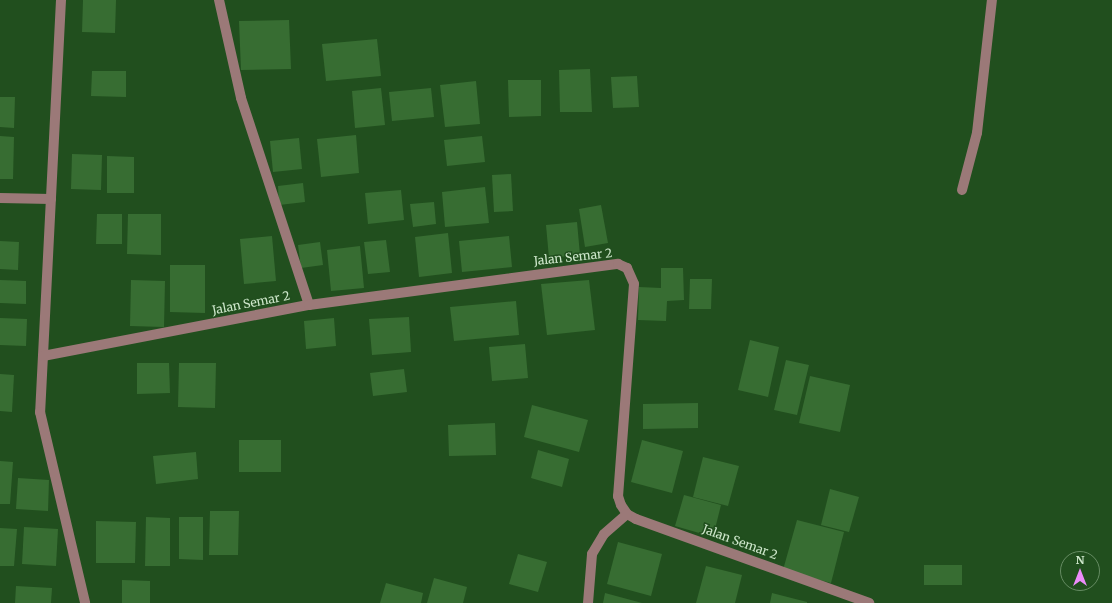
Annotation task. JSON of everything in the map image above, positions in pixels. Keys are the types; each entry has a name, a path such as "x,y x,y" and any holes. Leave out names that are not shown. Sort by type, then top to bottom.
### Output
{"street":[{"path":"61,0 40,412 82,581 85,603"},
{"path":"219,0 241,98 309,305"},
{"path":"962,190 976,133 992,0"},
{"path":"0,198 51,199"},
{"name":"Jalan Semar 2","path":"43,356 309,305 607,264 618,264 627,268 634,284 618,496 627,514 869,603"},
{"path":"588,603 592,554 604,534 627,514"}],"building":[{"path":"83,0 116,0 115,33 82,32"},
{"path":"289,20 291,69 241,70 239,21"},
{"path":"377,39 381,76 326,81 322,44"},
{"path":"590,69 592,112 560,112 559,70"},
{"path":"92,71 126,71 126,97 91,96"},
{"path":"637,76 639,107 613,108 611,77"},
{"path":"508,80 541,80 541,116 509,117"},
{"path":"476,81 480,124 445,127 440,85"},
{"path":"381,88 385,125 355,128 352,91"},
{"path":"431,88 434,117 392,121 389,92"},
{"path":"0,97 15,97 14,128 0,127"},
{"path":"356,135 359,173 321,177 317,139"},
{"path":"0,136 14,137 13,179 0,179"},
{"path":"482,136 485,162 447,166 444,140"},
{"path":"299,138 302,169 273,172 270,141"},
{"path":"72,154 102,155 101,190 71,189"},
{"path":"107,156 134,157 134,193 107,193"},
{"path":"511,174 513,211 494,212 492,175"},
{"path":"303,183 305,202 279,205 278,186"},
{"path":"485,187 489,223 445,227 442,192"},
{"path":"401,190 404,220 368,224 365,193"},
{"path":"434,202 436,224 413,227 410,204"},
{"path":"601,205 608,243 585,247 579,209"},
{"path":"97,214 122,214 122,244 96,244"},
{"path":"128,214 161,214 161,255 127,254"},
{"path":"577,222 580,255 549,258 546,225"},
{"path":"448,233 452,273 419,277 415,237"},
{"path":"272,236 276,281 244,284 240,239"},
{"path":"509,236 512,267 462,272 459,241"},
{"path":"386,240 390,272 368,274 364,242"},
{"path":"0,241 19,242 18,270 0,269"},
{"path":"320,242 323,265 301,268 298,245"},
{"path":"360,246 364,288 331,291 327,250"},
{"path":"170,265 205,265 205,313 170,312"},
{"path":"661,268 683,268 684,300 667,301 666,321 638,320 639,287 661,288"},
{"path":"690,279 712,279 711,309 689,309"},
{"path":"0,280 26,281 26,304 0,303"},
{"path":"131,280 165,281 164,327 130,326"},
{"path":"589,280 595,330 547,335 541,284"},
{"path":"516,301 519,335 454,341 450,307"},
{"path":"409,317 411,352 372,355 369,319"},
{"path":"0,318 27,319 26,346 0,345"},
{"path":"334,318 336,346 306,349 304,321"},
{"path":"750,340 779,347 768,397 738,390"},
{"path":"525,344 528,378 492,381 489,347"},
{"path":"786,360 809,365 797,415 774,410"},
{"path":"137,363 169,363 170,393 137,394"},
{"path":"179,363 216,363 215,408 178,407"},
{"path":"404,369 407,392 373,396 370,373"},
{"path":"0,374 14,375 12,412 0,411"},
{"path":"810,376 850,385 840,432 799,423"},
{"path":"698,403 698,428 643,429 643,404"},
{"path":"532,405 588,420 579,452 524,437"},
{"path":"495,423 496,455 449,456 448,425"},
{"path":"239,440 281,440 281,472 239,472"},
{"path":"642,440 683,451 672,493 631,482"},
{"path":"538,450 569,459 562,487 531,478"},
{"path":"196,452 198,479 156,484 153,456"},
{"path":"703,457 739,466 728,506 693,497"},
{"path":"0,461 13,462 10,504 0,504"},
{"path":"18,478 49,480 48,511 16,509"},
{"path":"830,489 859,497 849,532 821,525"},
{"path":"684,495 721,505 713,537 675,526"},
{"path":"210,511 239,511 238,555 209,555"},
{"path":"146,517 170,518 170,566 145,566"},
{"path":"179,517 203,517 203,560 179,559"},
{"path":"797,520 844,532 831,583 783,570"},
{"path":"96,521 136,522 135,563 96,563"},
{"path":"24,527 58,529 56,566 22,564"},
{"path":"0,528 17,529 14,566 0,566"},
{"path":"618,542 662,554 651,596 607,584"},
{"path":"518,554 547,562 538,592 509,584"},
{"path":"924,565 962,565 962,585 924,585"},
{"path":"706,566 742,575 735,603 696,603"},
{"path":"434,578 467,587 463,603 427,603"},
{"path":"122,580 150,581 150,603 122,603"},
{"path":"386,583 423,593 421,603 380,603"},
{"path":"16,586 52,588 51,603 15,603"},
{"path":"605,593 642,603 603,603"},
{"path":"772,593 807,602 807,603 770,603"}]}
